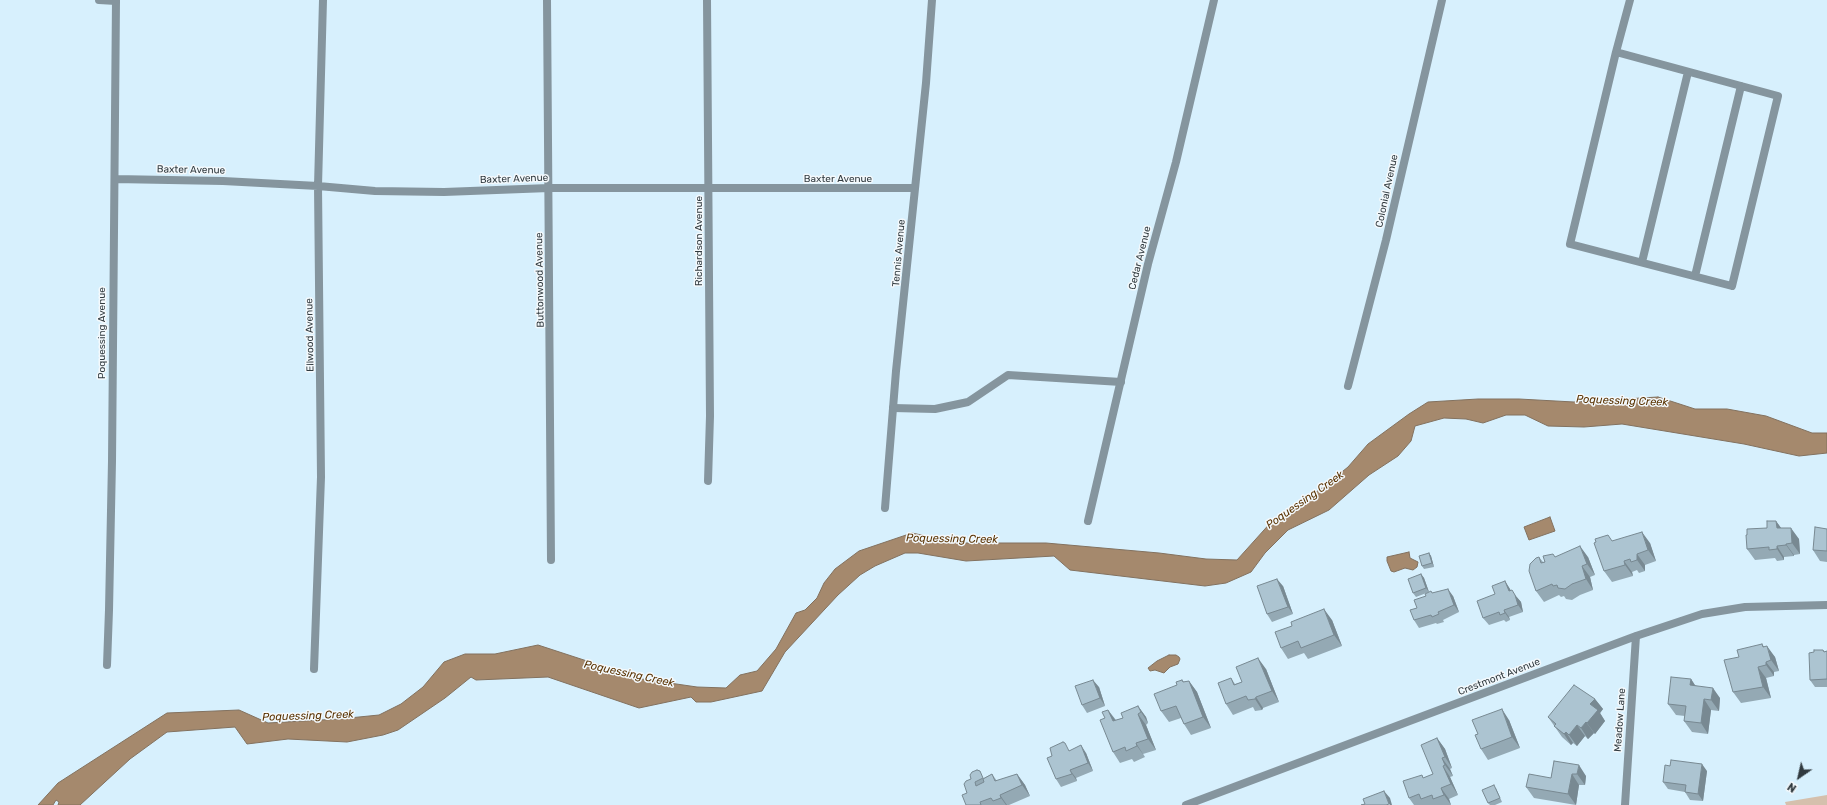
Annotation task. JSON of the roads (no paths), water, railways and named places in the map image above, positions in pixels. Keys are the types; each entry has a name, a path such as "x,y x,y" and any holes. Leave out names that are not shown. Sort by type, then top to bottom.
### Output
{"street":[{"path":"100,0 116,1"},
{"name":"Ellwood Avenue","path":"314,669 321,477 318,186 322,0"},
{"name":"Buttonwood Avenue","path":"547,0 551,560"},
{"name":"Richardson Avenue","path":"707,0 710,416 708,482"},
{"name":"Tennis Avenue","path":"885,508 914,188 926,83 932,0"},
{"name":"Cedar Avenue","path":"1088,522 1148,264 1176,162 1214,0"},
{"name":"Colonial Avenue","path":"1348,386 1386,240 1442,0"},
{"path":"1616,52 1778,96 1732,286 1570,244 1616,52 1630,0"},
{"name":"Poquessing Avenue","path":"107,665 110,610 116,1"},
{"path":"1642,262 1688,72"},
{"path":"1695,276 1741,86"},
{"name":"Baxter Avenue","path":"115,179 223,181 382,191 444,192 549,188 914,188"},
{"path":"893,408 935,409 968,402 1008,375 1121,382"},
{"name":"Crestmont Avenue","path":"1186,805 1636,636 1702,614 1745,607 1827,605"},
{"name":"Meadow Lane","path":"1625,805 1636,636"}],"water":[{"name":"Poquessing Creek","path":"1658,397 1695,409 1727,409 1766,416 1812,433 1827,433 1827,453 1799,456 1744,444 1622,424 1584,427 1548,426 1525,415 1506,415 1483,423 1466,419 1444,418 1415,426 1411,441 1398,456 1369,475 1329,510 1288,530 1265,553 1251,572 1226,583 1205,586 1070,570 1054,556 966,561 918,553 905,553 875,566 860,575 838,595 785,652 762,691 711,702 696,702 691,697 639,708 548,677 476,680 471,677 445,698 398,730 383,735 347,742 288,739 247,744 235,727 167,732 130,759 80,805 58,805 59,802 56,800 53,805 38,805 58,783 167,713 239,710 268,723 379,715 401,704 423,687 444,662 465,654 495,654 538,645 642,679 697,687 726,688 740,675 757,671 776,649 796,613 805,610 817,598 824,583 835,569 859,551 912,533 959,543 1046,543 1159,553 1206,559 1237,560 1273,520 1322,488 1348,467 1368,444 1428,402 1478,399 1519,399 1574,402"},
{"path":"1550,517 1555,531 1529,540 1524,527"},
{"path":"1409,552 1410,558 1418,562 1417,567 1413,570 1405,568 1394,572 1391,571 1387,557"},
{"path":"1169,655 1176,655 1179,657 1180,659 1178,664 1170,667 1164,673 1155,670 1150,671 1148,668 1157,661"}]}
